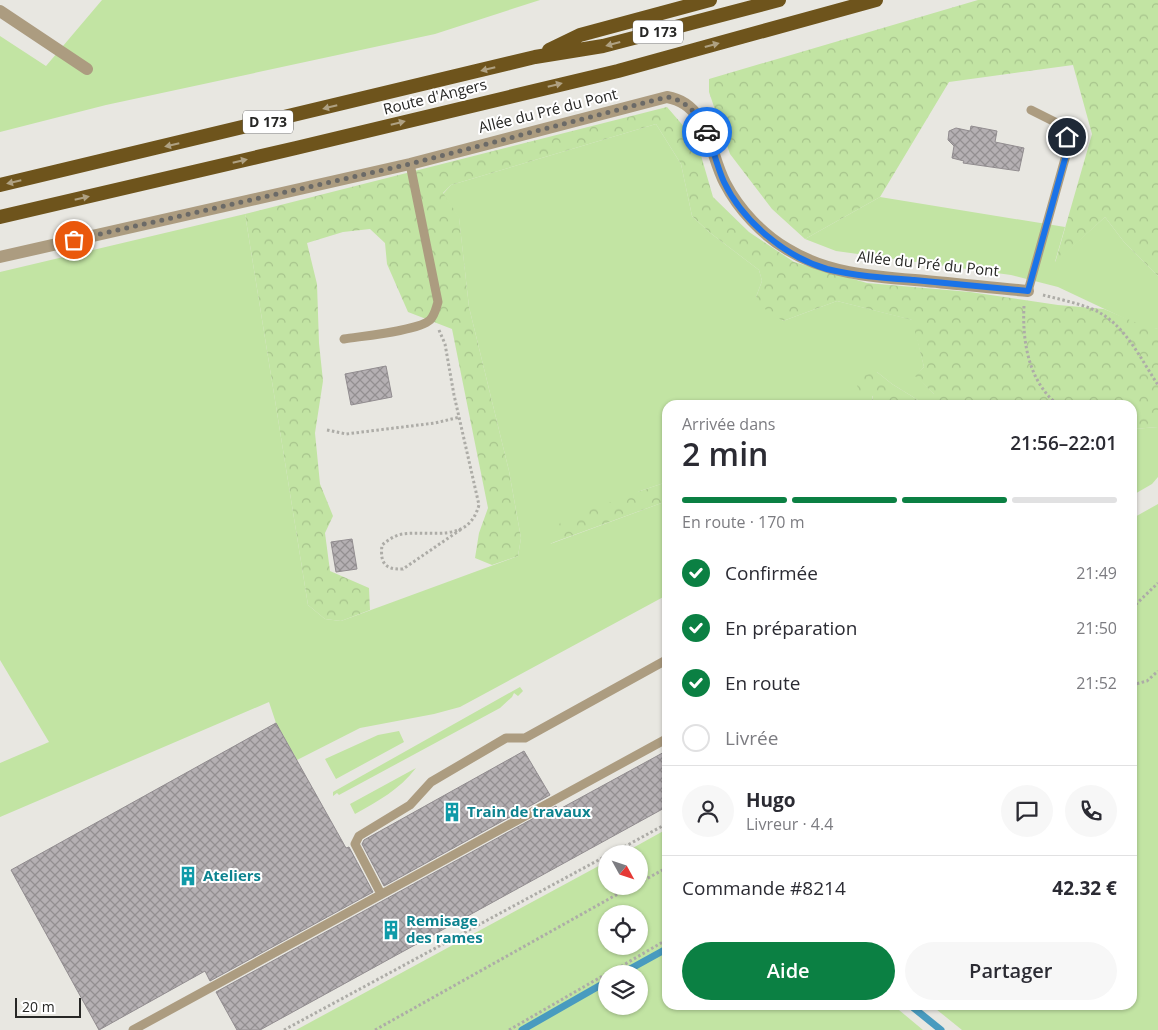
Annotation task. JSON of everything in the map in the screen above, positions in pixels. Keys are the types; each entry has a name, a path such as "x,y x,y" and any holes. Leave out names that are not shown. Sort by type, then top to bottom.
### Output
{"highway":[{"path":"535,57 580,35 710,0"},
{"name":"Route d'Angers","path":"0,185 293,117 535,57 603,46 779,0"},
{"name":"Route d'Angers","path":"0,217 286,151 618,70 876,0"}],"street":[{"path":"0,11 87,69"},
{"name":"Allée du Pré du Pont","path":"0,257 410,164 667,97 676,99 698,116 706,130 724,182 746,214 765,233 786,249 806,260 827,269 876,277 1028,291"}],"lane":[{"path":"1028,291 1068,148 1065,127 1032,110"},
{"path":"344,340 416,326 430,321 436,312 438,302 410,164"},
{"path":"381,894 355,844 359,836 410,805 431,782 506,738 525,738 662,662"},
{"path":"133,1030 662,741"}],"path":[{"path":"1053,400 1043,390 1034,375 1027,347 1023,316 1024,303 1028,291 1091,308 1108,318 1125,335 1158,385"},
{"path":"430,321 439,331 445,344 479,505 476,516 463,528 403,569 393,569 385,565 380,557 382,545 391,538 402,534 451,533 463,528"},
{"path":"327,430 346,434 435,423 460,417"},
{"path":"1137,603 1158,583"},
{"path":"1137,683 1147,680 1158,671"},
{"path":"628,845 662,826"},
{"path":"284,1030 598,860"},
{"path":"648,878 662,870"},
{"path":"375,1030 616,895"},
{"path":"623,965 662,943"},
{"path":"509,1030 598,979"}],"green space":[{"path":"102,0 540,0 435,34 106,105 0,132 0,36 46,66"},
{"path":"978,0 1158,0 1158,276 1124,242 1105,217 1055,263 1092,134 1073,65 949,82 880,197 805,239 772,209 730,154 709,92 709,79"},
{"path":"667,107 686,129 700,152 713,197 749,232 794,262 867,283 970,292 1058,305 1104,309 1151,329 1158,328 1158,427 1137,429 1137,400 934,400 934,394 915,376 924,367 912,320 837,301 783,321 762,307 756,297 762,281 759,270 709,232 692,216 681,164 656,124 451,185 443,193 459,217 469,307 509,471 521,538 518,556 492,565 475,558 479,533 488,508 452,329 408,312 387,264 385,243 370,229 343,232 307,243 317,284 319,343 323,381 315,433 320,484 333,516 325,533 330,571 369,588 370,610 341,621 325,619 308,605 245,214"},
{"path":"656,124 681,164 692,216 709,232 759,270 762,281 756,297 783,321 837,301 913,320 924,367 916,376 934,394 934,400 918,400 877,372 872,400 662,400 662,484 640,491 550,544 662,503 662,598 460,707 434,714 360,728 297,760 276,723 269,702 0,817 0,763 49,742 0,660 0,272 245,214 308,605 325,619 341,621 518,556 521,538 509,471 469,307 459,218 443,194 451,185"},
{"path":"880,197 1065,227 1055,262 1105,217 1124,242 1158,276 1158,328 1151,330 1058,287 1011,275 836,251 805,239"},
{"path":"877,372 918,400 872,400 873,396 860,393 854,378"},
{"path":"1158,427 1158,477 1152,484 1137,493 1137,429"},
{"path":"662,484 662,503 549,544 561,521"},
{"path":"1158,504 1158,1030 962,1030 937,1010 1137,1010 1137,516"},
{"path":"520,687 523,691 518,696 514,693 500,708 339,795 337,793 333,796 333,792"},
{"path":"399,731 404,742 336,779 325,759 378,735"},
{"path":"416,768 403,783 380,800 355,814 350,804"},
{"path":"662,832 662,1010 899,1010 923,1030 296,1030 598,866 598,895 648,895 648,845 638,845"}],"building":[{"path":"971,126 997,131 995,142 1024,148 1019,171 963,163 964,161 952,158 954,146 948,140 949,131 956,128 970,131"},
{"path":"386,366 392,397 351,405 345,374"},
{"path":"352,539 357,569 336,572 331,542"},
{"name":"Ateliers","path":"276,723 346,848 349,847 373,892 210,981 205,971 99,1030 11,870"},
{"name":"Train de travaux","path":"524,751 550,795 384,886 362,844 364,840"},
{"name":"Remisage des rames","path":"662,753 662,809 260,1030 237,1030 216,992 556,806 558,810"}],"waterway":[{"path":"637,965 662,951"},
{"path":"522,1030 598,987"},
{"path":"916,1010 941,1030"}],"way so far":[{"path":"74,240 410,164 667,97 676,99 687,106 698,116 707,132"}],"place":[{"name":"Train de travaux","path":"452,812"},
{"name":"Ateliers","path":"188,876"},
{"name":"Remisage des rames","path":"391,930"}],"route":[{"path":"707,132 724,182 734,199 765,233 786,249 806,260 827,269 876,277 1028,291 1068,148 1067,137"}]}
